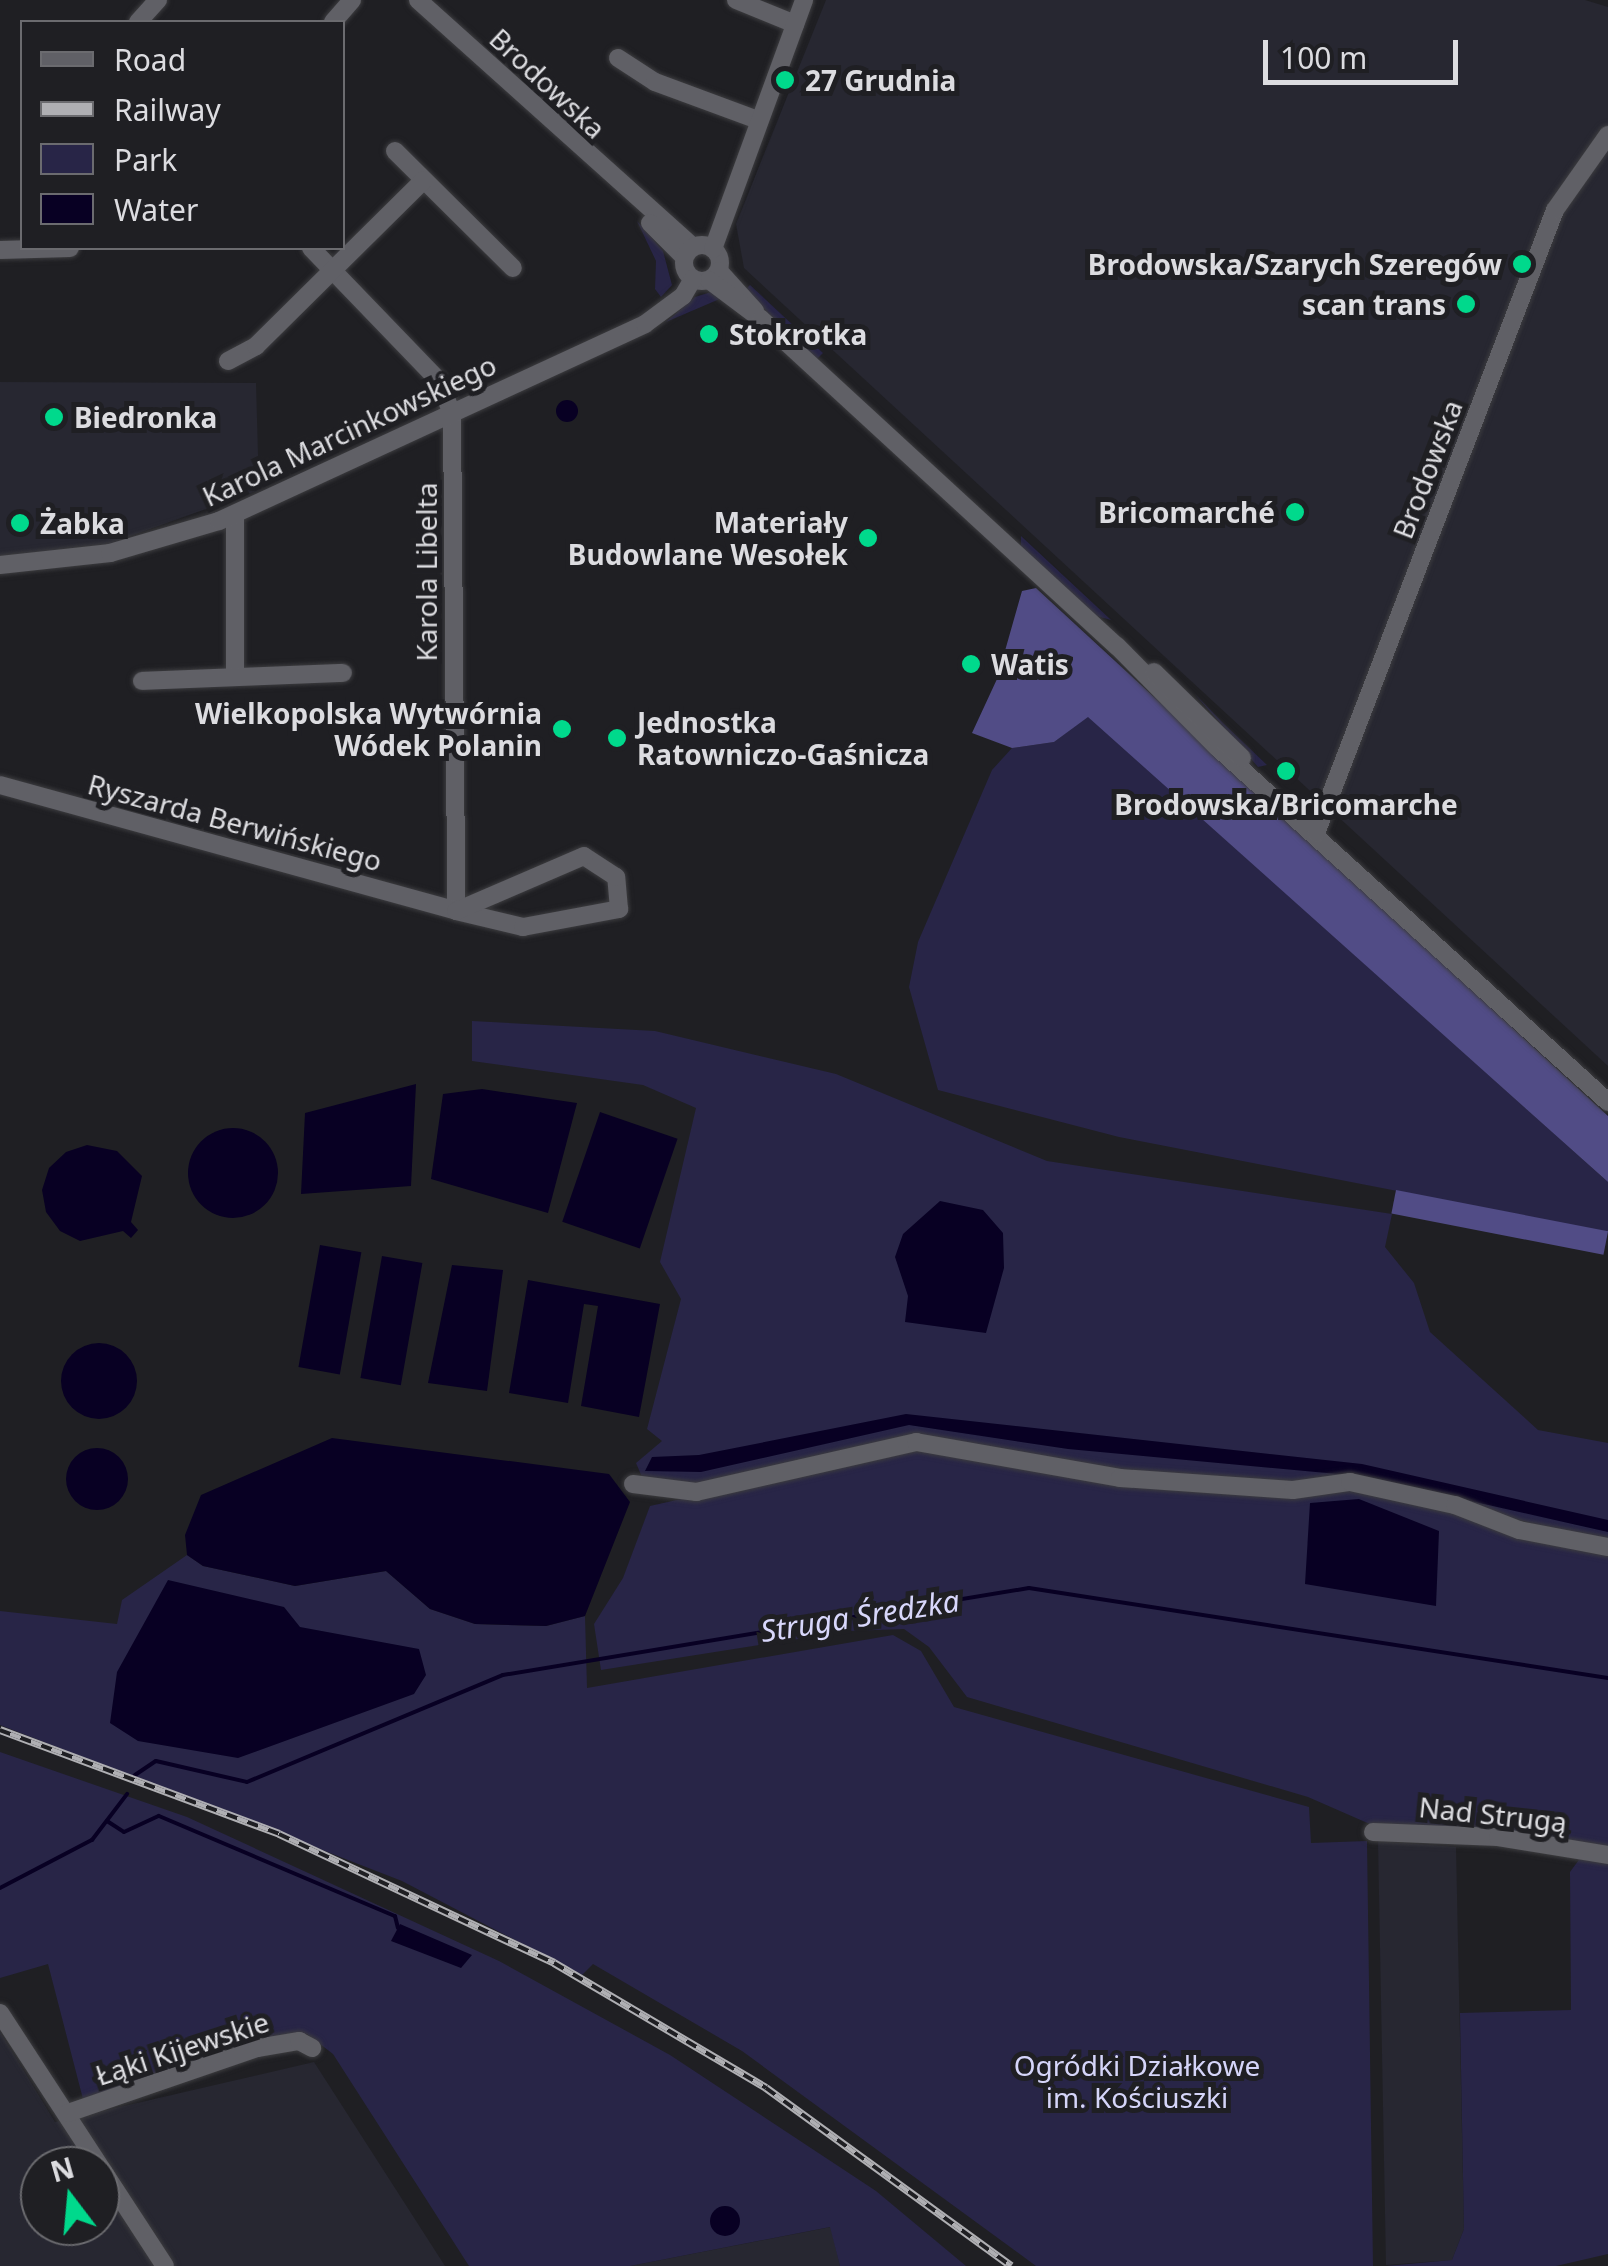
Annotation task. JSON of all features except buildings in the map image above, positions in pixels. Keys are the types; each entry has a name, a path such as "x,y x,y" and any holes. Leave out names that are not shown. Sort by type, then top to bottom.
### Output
{"street":[{"path":"140,20 158,0"},
{"path":"335,20 352,0"},
{"name":"Brodowska","path":"418,0 640,206 698,250"},
{"path":"736,0 795,24"},
{"path":"804,0 732,186 698,250 707,276 761,319 1608,1102"},
{"path":"618,58 655,82 758,120"},
{"name":"Brodowska","path":"1316,833 1556,210 1608,136"},
{"path":"395,152 514,268"},
{"path":"228,361 256,346 424,180"},
{"path":"313,250 438,380 452,413"},
{"path":"698,250 707,276"},
{"name":"Karola Marcinkowskiego","path":"0,565 110,554 234,514 658,317 707,276"},
{"name":"Karola Libelta","path":"452,413 456,911"},
{"path":"234,514 235,677"},
{"path":"142,681 343,673"},
{"name":"Ryszarda Berwińskiego","path":"0,785 456,911 523,928 619,909 616,877 584,856 456,911"},
{"path":"633,1484 696,1492 916,1442 1120,1478 1294,1490 1350,1482 1455,1505 1519,1530 1608,1547"},
{"name":"Nad Strugą","path":"1373,1832 1498,1836 1608,1855"},
{"path":"0,2012 165,2266"},
{"name":"Łąki Kijewskie","path":"68,2114 258,2048 299,2041 312,2048"}],"shaded area":[{"path":"826,0 1585,0 1608,7 1608,1066 744,268 736,224"},
{"path":"0,382 256,383 259,490 108,544 0,556"},
{"path":"1036,588 1608,1116 1608,1182 1088,717 1054,742 1012,748 972,733 997,679 1022,591"},
{"path":"1396,1190 1608,1231 1603,1255 1391,1214"},
{"path":"1378,1841 1456,1847 1464,2229 1452,2260 1386,2265"},
{"path":"0,2032 55,2122 314,2062 445,2266 0,2266"},
{"path":"831,2227 840,2266 630,2266"}],"green space":[{"path":"637,221 663,251 672,285 661,297 655,289 656,261"},
{"path":"750,285 823,353 816,360 745,290"},
{"path":"711,292 722,298 666,322 695,297"},
{"path":"1021,536 1111,620 1096,616 1021,548"},
{"path":"1194,693 1223,723 1267,765 1258,767"},
{"path":"1088,716 1608,1182 1608,1232 1119,1137 938,1090 909,987 918,942 992,770 1012,748 1054,742"},
{"path":"472,1021 655,1031 836,1074 1047,1161 1392,1214 1385,1247 1414,1283 1430,1332 1538,1430 1608,1443 1608,1543 1379,1484 1294,1487 1105,1471 915,1437 697,1486 642,1477 636,1463 662,1441 647,1429 681,1299 660,1262 696,1108 643,1085 472,1061"},
{"path":"916,1446 1124,1484 1349,1487 1608,1552 1608,1848 1372,1825 1308,1797 967,1697 929,1647 904,1629 849,1631 601,1670 594,1624 623,1578 650,1506"},
{"name":"Ogródki Działkowe im. Kościuszki","path":"187,1555 203,1566 295,1586 386,1571 430,1609 475,1624 546,1626 585,1616 587,1688 893,1635 921,1651 954,1707 1309,1807 1311,1843 1367,1841 1373,2266 1036,2266 742,2051 593,1964 582,1975 402,1881 0,1725 0,1611 117,1624 122,1600"},
{"path":"0,1752 187,1817 499,1961 670,2055 876,2191 966,2266 840,2266 830,2227 630,2266 469,2266 333,2054 307,2034 257,2040 83,2099 48,1964 0,1978"},
{"path":"1581,1857 1608,1862 1608,2254 1556,2266 1386,2266 1452,2260 1464,2229 1460,2013 1571,2010 1570,1872"}],"water":[{"path":"563,400 571,400 578,411 571,422 563,422 556,415 556,407"},
{"path":"416,1084 411,1186 301,1194 305,1113"},
{"path":"482,1089 577,1103 548,1213 431,1179 443,1094"},
{"path":"600,1112 678,1139 640,1248 562,1222"},
{"path":"233,1128 265,1141 278,1173 265,1205 233,1218 201,1205 188,1173 201,1141"},
{"path":"87,1145 117,1151 142,1176 131,1222 138,1230 131,1238 123,1231 80,1241 60,1231 46,1212 42,1190 49,1168 66,1152"},
{"path":"940,1201 983,1210 1003,1233 1004,1268 986,1333 905,1322 908,1296 895,1257 903,1234"},
{"path":"320,1245 361,1252 340,1374 298,1367"},
{"path":"382,1256 422,1263 401,1385 360,1378"},
{"path":"452,1265 503,1270 487,1391 428,1383"},
{"path":"528,1280 660,1304 639,1417 581,1406 598,1306 584,1304 568,1403 509,1393"},
{"path":"99,1343 126,1354 137,1381 126,1408 99,1419 72,1408 61,1381 72,1354"},
{"path":"906,1414 1362,1464 1608,1520 1608,1532 1359,1476 1068,1449 909,1425 701,1472 645,1471 652,1457 699,1455"},
{"path":"332,1438 609,1474 630,1502 585,1616 546,1626 475,1624 430,1609 386,1571 295,1586 203,1566 187,1555 185,1535 201,1495"},
{"path":"97,1448 119,1457 128,1479 119,1501 97,1510 75,1501 66,1479 75,1457"},
{"path":"1359,1499 1439,1531 1436,1606 1305,1584 1310,1503"},
{"path":"168,1580 284,1607 300,1627 419,1649 426,1675 414,1694 238,1758 138,1741 110,1723 117,1672"},
{"path":"400,1924 472,1955 461,1968 391,1941"},
{"path":"725,2206 739,2215 740,2221 731,2235 725,2236 711,2227 710,2221 719,2207"}],"waterway":[{"name":"Struga Średzka","path":"135,1775 156,1761 247,1782 503,1675 1029,1588 1608,1678"},
{"name":"Struga Średzka","path":"0,1888 92,1840 127,1794"},
{"path":"107,1821 124,1832 159,1816 395,1916 398,1928"}],"railway":[{"path":"0,1730 279,1834 554,1963 766,2088 1011,2266"}],"place":[{"name":"27 Grudnia","path":"785,80"},
{"name":"Brodowska/Szarych Szeregów","path":"1522,264"},
{"name":"scan trans","path":"1466,304"},
{"name":"Stokrotka","path":"709,334"},
{"name":"Biedronka","path":"54,417"},
{"name":"Bricomarché","path":"1295,512"},
{"name":"Żabka","path":"20,523"},
{"name":"Materiały Budowlane Wesołek","path":"868,538"},
{"name":"Watis","path":"971,664"},
{"name":"Wielkopolska Wytwórnia Wódek Polanin","path":"562,729"},
{"name":"Jednostka Ratowniczo-Gaśnicza","path":"617,738"},
{"name":"Brodowska/Bricomarche","path":"1286,771"}]}
